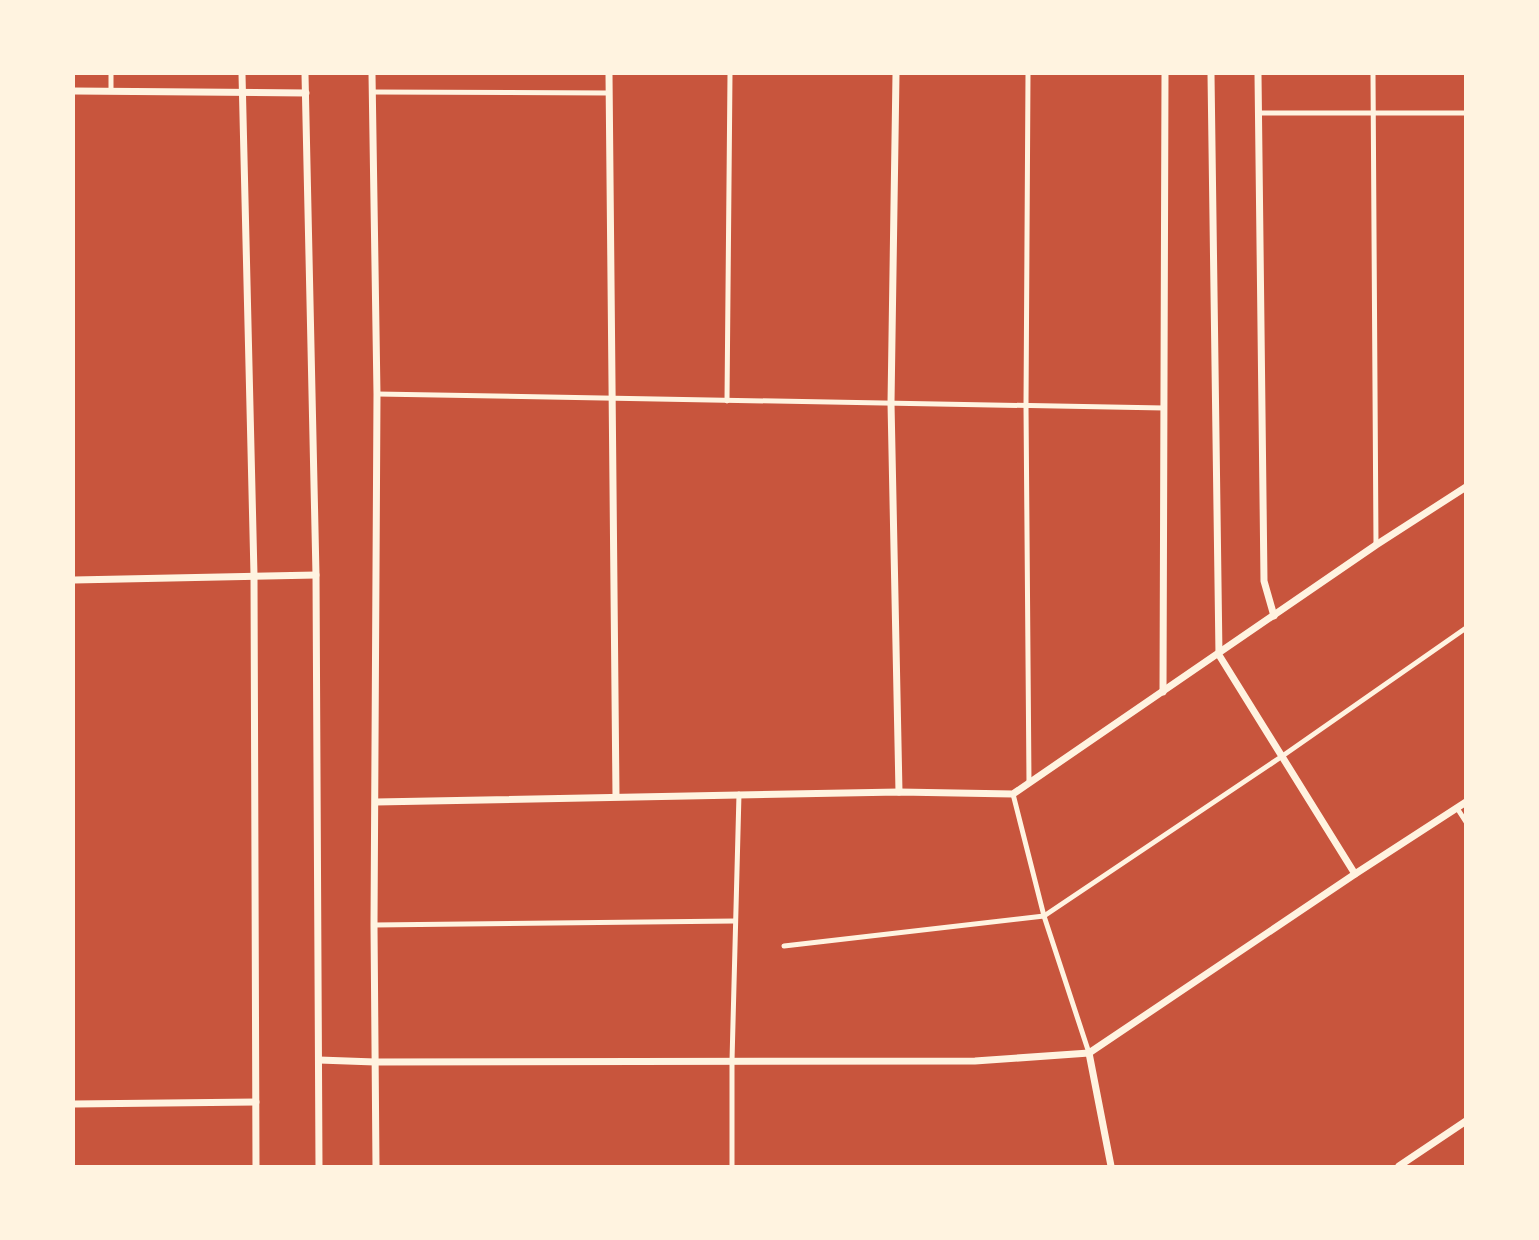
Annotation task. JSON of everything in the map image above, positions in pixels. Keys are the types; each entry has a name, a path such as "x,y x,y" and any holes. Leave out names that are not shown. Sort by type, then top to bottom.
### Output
{"street":[{"path":"242,74 254,575 256,1167"},
{"path":"305,74 316,575 319,1167"},
{"path":"372,74 377,394 374,925 376,1167"},
{"path":"609,74 616,796"},
{"path":"896,74 891,403 899,792"},
{"path":"1163,692 1165,74"},
{"path":"1211,74 1219,655 1355,874"},
{"path":"1258,74 1264,581 1274,616"},
{"path":"74,91 306,93"},
{"path":"376,802 739,794 1013,794 1465,487"},
{"path":"74,580 316,575"},
{"path":"319,1060 975,1061 1089,1053 1465,802"},
{"path":"1089,1053 1111,1167"},
{"path":"74,1104 256,1102"},
{"path":"1399,1167 1465,1121"}],"lane":[{"path":"111,74 111,91"},
{"path":"727,401 730,74"},
{"path":"1028,74 1028,783"},
{"path":"1373,74 1377,545"},
{"path":"372,92 609,93"},
{"path":"1259,113 1465,113"},
{"path":"377,394 1164,408"},
{"path":"784,946 1044,916 1282,757 1465,628"},
{"path":"732,1167 739,794"},
{"path":"1013,794 1044,916 1089,1053"},
{"path":"1457,808 1465,822"},
{"path":"374,925 735,921"}]}
